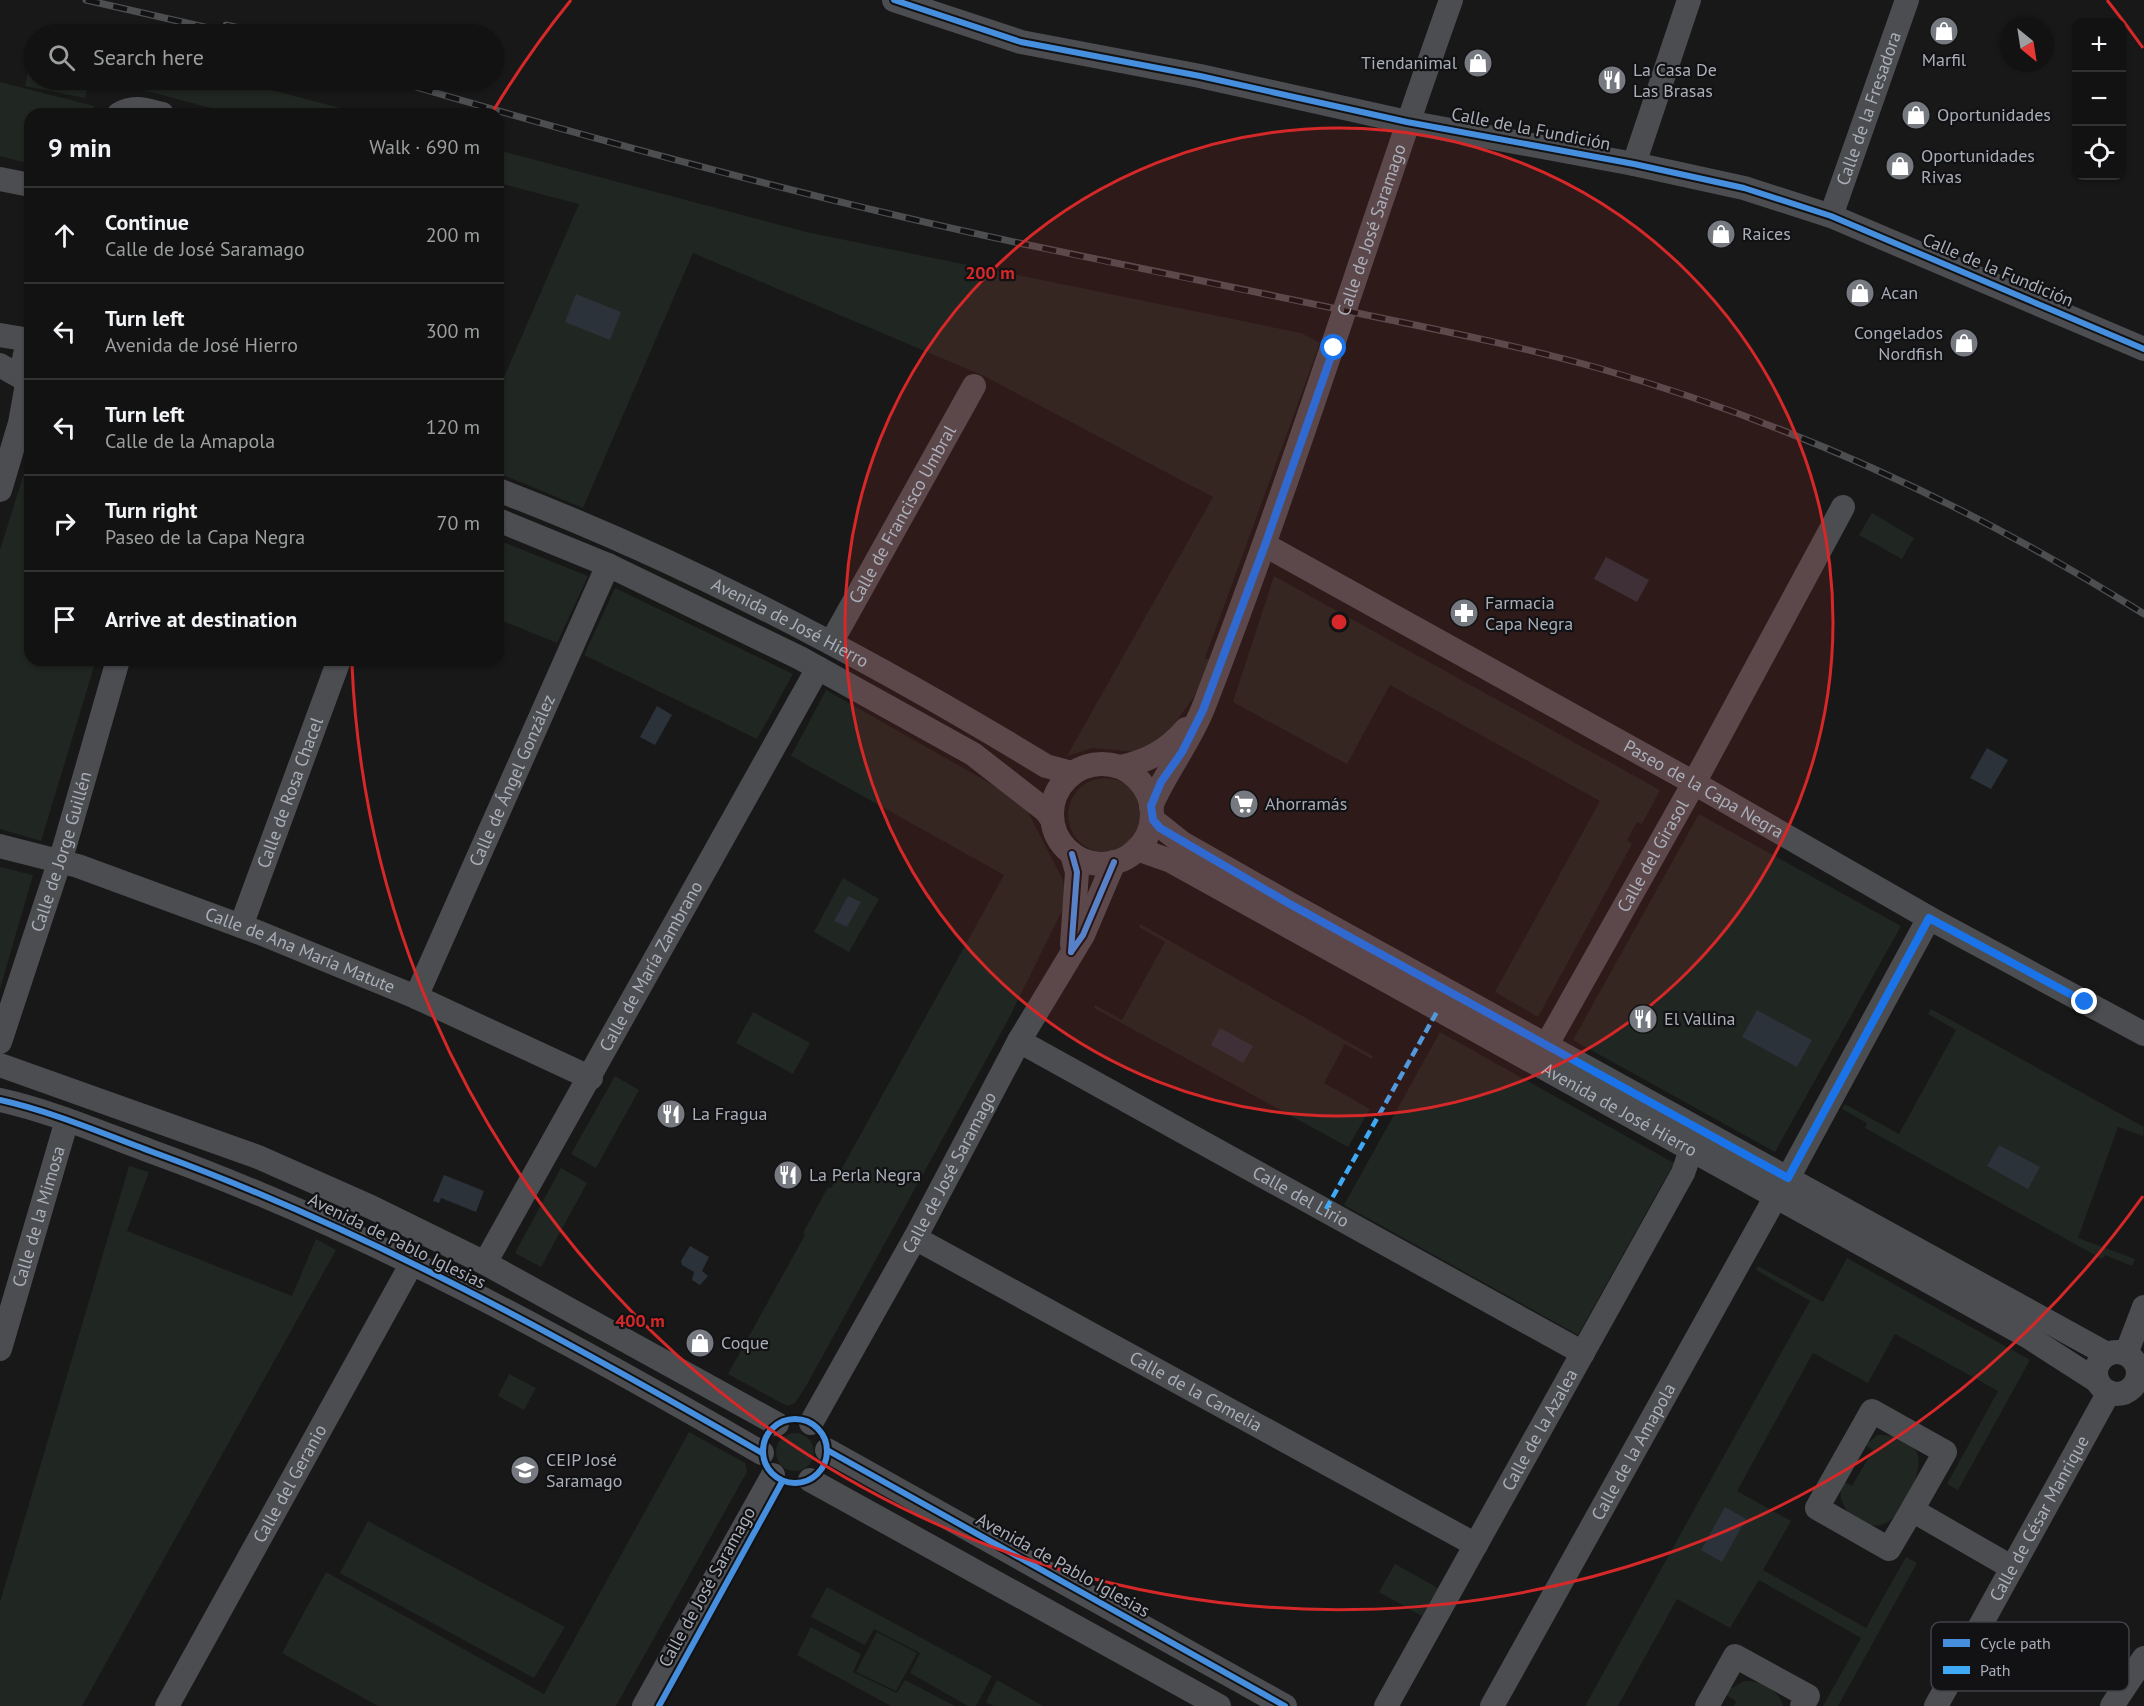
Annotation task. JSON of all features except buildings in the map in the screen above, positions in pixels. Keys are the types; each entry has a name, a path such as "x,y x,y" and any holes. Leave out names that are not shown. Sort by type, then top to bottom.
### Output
{"street":[{"name":"Calle de la Fundición","path":"894,0 1021,42 1200,76 1407,122 1634,164 1744,188 1831,216 2144,349"},
{"name":"Calle de José Saramago","path":"1152,813 1161,782 1182,752 1203,710 1265,545 1362,266 1407,122 1451,0"},
{"path":"1634,164 1689,0"},
{"name":"Calle de la Fresadora","path":"1831,216 1907,0"},
{"path":"0,179 24,185"},
{"path":"0,335 24,339"},
{"path":"0,365 24,381"},
{"name":"Calle de Francisco Umbral","path":"831,643 974,386"},
{"path":"0,490 20,423 24,400"},
{"name":"Avenida de José Hierro","path":"504,492 620,540 831,643 1046,766 1072,773"},
{"name":"Calle del Girasol","path":"1546,1046 1694,783 1843,507"},
{"name":"Avenida de José Hierro","path":"504,522 608,565 819,668 973,754 1045,810 1052,819"},
{"name":"Paseo de la Capa Negra","path":"1265,545 1694,783 1929,918 2144,1034"},
{"name":"Calle de Ángel González","path":"416,997 608,565"},
{"name":"Calle de Jorge Guillén","path":"0,1042 60,860 116,666"},
{"name":"Calle de Rosa Chacel","path":"241,926 337,666"},
{"name":"Calle de María Zambrano","path":"485,1263 591,1078 819,668"},
{"name":"Calle de José Saramago","path":"1121,767 1152,758 1172,745 1203,710"},
{"path":"1103,764 1121,767 1135,777 1146,790 1152,813 1137,849 1114,862 1097,864 1072,854 1060,841 1052,819 1054,797 1072,773 1086,766 1103,764"},
{"name":"Avenida de José Hierro","path":"1152,813 1182,843 1546,1046 2119,1391"},
{"name":"Calle de Ana María Matute","path":"0,846 60,860 241,926 416,997 591,1078"},
{"name":"Avenida de José Hierro","path":"1137,849 1171,861 1691,1150 1781,1188 2128,1361"},
{"name":"Calle de José Saramago","path":"1071,952 1077,872 1072,854"},
{"name":"Calle de José Saramago","path":"811,1423 915,1238 1019,1041 1083,935 1114,862"},
{"name":"Calle de la Amapola","path":"1492,1706 1929,918"},
{"name":"Calle del Lirio","path":"1019,1041 1583,1353"},
{"name":"Avenida de Pablo Iglesias","path":"0,1065 258,1158 371,1207 485,1263 777,1424"},
{"name":"Avenida de Pablo Iglesias","path":"0,1100 67,1120 263,1194 349,1231 762,1453"},
{"name":"Calle de la Mimosa","path":"0,1348 67,1120"},
{"name":"Calle de la Azalea","path":"1386,1706 1683,1173 1691,1150"},
{"name":"Calle de la Camelia","path":"915,1238 1476,1545"},
{"name":"Calle del Geranio","path":"166,1706 412,1263"},
{"path":"2128,1361 2098,1364 2119,1391 2136,1380 2128,1361 2144,1307"},
{"name":"Calle de César Manrique","path":"1981,1622 2011,1567 2119,1391"},
{"path":"1872,1411 1945,1452 1912,1510 1889,1549 1816,1508 1872,1411"},
{"path":"794,1419 811,1423 819,1430 827,1450 820,1471 810,1480 802,1483 777,1479 766,1468 762,1453 765,1439 777,1424 794,1419"},
{"name":"Avenida de Pablo Iglesias","path":"827,1450 1284,1706"},
{"name":"Calle de José Saramago","path":"644,1706 777,1479"},
{"name":"Calle de José Saramago","path":"659,1706 777,1479"},
{"path":"810,1480 1219,1706"},
{"path":"1912,1510 2011,1567"},
{"path":"1707,1706 1735,1656 1808,1696 1802,1706"},
{"path":"2129,1680 2144,1658"},
{"name":"Calle de César Manrique","path":"1936,1706 1944,1691"},
{"path":"2112,1706 2122,1691"}],"shaded area":[{"path":"0,82 24,90 94,106 94,108 24,108 24,162 0,156"},
{"path":"45,90 87,90 85,98"},
{"path":"143,90 271,90 340,108 211,108"},
{"path":"504,152 806,232 1301,333 1320,343 1205,658 1210,660 1197,692 1164,739 1138,752 1092,748 1067,756 1213,497 984,376 693,253 583,508 504,475 504,377 579,204 504,185"},
{"path":"576,294 621,312 610,340 565,322"},
{"path":"24,473 24,666 94,666 41,841 0,829 0,550"},
{"path":"1872,513 1914,538 1902,559 1859,535"},
{"path":"504,542 588,576 557,643 504,621"},
{"path":"1606,557 1649,580 1637,602 1594,579"},
{"path":"1274,576 1660,790 1642,824 1637,822 1627,840 1632,844 1538,1017 1495,992 1600,801 1390,685 1347,764 1233,702"},
{"path":"615,588 793,674 757,739 584,655"},
{"path":"826,690 1000,789 1027,810 1063,880 1065,894 1062,911 1007,1022 806,1386 795,1403 787,1406 728,1374 805,1235 803,1233 828,1187 831,1188 1004,875 791,756"},
{"path":"657,706 672,715 655,745 640,737"},
{"path":"1987,748 2008,760 1991,789 1970,778"},
{"path":"1105,778 1126,784 1136,794 1142,815 1136,836 1126,846 1105,852 1084,846 1074,836 1068,815 1074,794 1084,784"},
{"path":"1699,814 1901,926 1775,1152 1573,1040"},
{"path":"0,867 33,875 0,989"},
{"path":"843,878 879,899 849,952 814,932"},
{"path":"848,896 861,902 847,927 834,921"},
{"path":"1140,924 1373,1056 1372,1059 1345,1044 1324,1083 1370,1109 1348,1147 1094,1008 1095,1005 1122,1020 1165,942 1139,927"},
{"path":"1931,1009 2144,1127 2143,1136 2118,1127 2078,1238 2135,1259 2132,1266 2105,1255 2102,1259 1865,1128 1867,1123 1842,1109 1845,1104 1899,1134 1956,1030 1928,1014"},
{"path":"1757,1010 1812,1040 1797,1067 1742,1037"},
{"path":"753,1012 810,1043 793,1074 736,1043"},
{"path":"1220,1028 1253,1046 1243,1063 1211,1045"},
{"path":"1440,1032 1674,1163 1578,1335 1344,1205"},
{"path":"615,1076 639,1090 596,1168 571,1154"},
{"path":"1999,1145 2040,1167 2028,1189 1987,1166"},
{"path":"129,1166 149,1172 127,1231 292,1296 316,1239 336,1250 82,1706 0,1706 0,1602"},
{"path":"561,1168 587,1183 541,1267 515,1253"},
{"path":"444,1175 484,1191 476,1212 441,1198 439,1203 433,1201"},
{"path":"690,1246 709,1257 702,1271 708,1276 700,1285 692,1280 694,1272 682,1265 681,1261"},
{"path":"1847,1258 2030,1360 1958,1490 1947,1484 1998,1391 1895,1334 1868,1383 1813,1353 1737,1491 1791,1521 1763,1570 1866,1628 1906,1557 1917,1563 1838,1706 1823,1706 1861,1638 1759,1580 1730,1628 1677,1599 1618,1706 1585,1706 1810,1301 1756,1270 1758,1266 1823,1302"},
{"path":"509,1374 536,1388 524,1410 498,1396"},
{"path":"689,1432 745,1463 747,1472 616,1706 378,1706 282,1653 326,1572 544,1694"},
{"path":"795,1433 809,1438 814,1452 809,1466 795,1471 781,1466 776,1452 781,1438"},
{"path":"1878,1435 1889,1435 1904,1440 1916,1451 1919,1458 1916,1479 1899,1511 1886,1523 1877,1525 1859,1521 1851,1515 1841,1500 1841,1491 1844,1482 1852,1486 1873,1450 1865,1445"},
{"path":"1725,1507 1746,1519 1722,1562 1701,1550"},
{"path":"368,1521 565,1627 534,1678 340,1573"},
{"path":"1395,1564 1438,1588 1422,1616 1379,1592"},
{"path":"827,1587 992,1676 976,1706 968,1706 910,1673 920,1653 874,1629 865,1645 811,1617"},
{"path":"811,1627 861,1654 853,1672 897,1693 905,1680 955,1706 891,1706 797,1655"},
{"path":"877,1632 917,1653 896,1691 856,1672"},
{"path":"997,1680 1043,1706 994,1706 986,1702"},
{"path":"1744,1681 1756,1682 1768,1687 1778,1695 1783,1706 1734,1706 1736,1701 1726,1695 1730,1689"}],"railway":[{"path":"86,0 191,24"},
{"path":"427,90 489,108"},
{"path":"504,112 782,188 940,226 1463,335 1598,368 1670,390 1811,442 1880,472 2014,538 2144,614"}],"marked path":[{"path":"1326,1209 1438,1010"}],"cycle path":[{"path":"894,0 1021,42 1200,76 1407,122 1634,164 1744,188 1831,216 2144,349"},
{"path":"1071,952 1077,872 1072,854"},
{"path":"1071,952 1083,935 1114,862"},
{"path":"0,1100 80,1124 237,1184 314,1217 541,1329 762,1453"},
{"path":"789,1419 801,1419 818,1428 825,1439 827,1451 825,1463 818,1474 801,1483 789,1483 777,1478 768,1469 763,1457 763,1445 768,1433 777,1424 789,1419"},
{"path":"827,1450 1285,1706"},
{"path":"659,1706 782,1482"}],"place":[{"name":"Marfil","path":"1944,31"},
{"name":"Tiendanimal","path":"1478,63"},
{"name":"La Casa De Las Brasas","path":"1612,80"},
{"name":"Oportunidades","path":"1916,115"},
{"name":"Oportunidades Rivas","path":"1900,166"},
{"name":"Raices","path":"1721,234"},
{"name":"Acan","path":"1860,293"},
{"name":"Congelados Nordfish","path":"1964,343"},
{"name":"Farmacia Capa Negra","path":"1464,613"},
{"name":"Ahorramás","path":"1244,804"},
{"name":"El Vallina","path":"1643,1019"},
{"name":"La Fragua","path":"671,1114"},
{"name":"La Perla Negra","path":"788,1175"},
{"name":"Coque","path":"700,1343"},
{"name":"CEIP José Saramago","path":"525,1470"}],"route":[{"path":"1334,348 1265,545 1203,710 1182,752 1161,782 1151,806 1153,820 1160,828 1182,843 1288,903 1788,1178 1929,918 2085,1002"}]}
